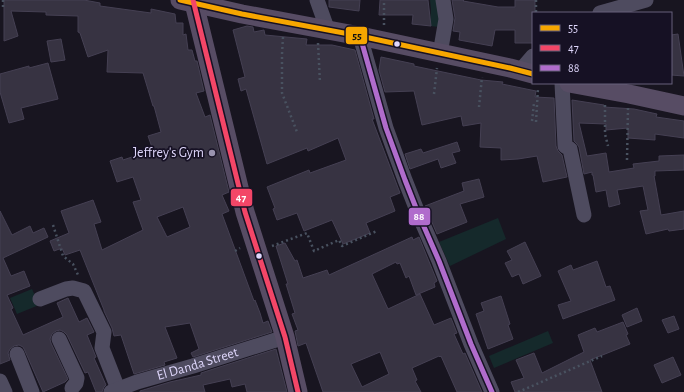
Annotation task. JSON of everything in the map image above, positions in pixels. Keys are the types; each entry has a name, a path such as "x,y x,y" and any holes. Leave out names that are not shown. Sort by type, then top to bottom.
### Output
{"main road":[{"path":"298,392 285,337 245,212 189,1 284,22 383,41 438,62 483,63 530,79"},
{"path":"574,84 684,106"}],"street":[{"path":"317,0 324,18 324,30"},
{"path":"438,62 446,19 443,0"},
{"path":"604,12 646,0"},
{"path":"360,36 386,128 405,180 439,261 471,344 492,392"},
{"path":"530,79 532,64"},
{"path":"562,84 565,146 570,148 584,215"},
{"path":"566,84 569,135"},
{"path":"40,299 66,289 73,288 84,290 104,332 102,348 115,390"},
{"name":"El Danda Street","path":"115,390 285,337"},
{"path":"59,338 77,378 76,383 70,391"},
{"path":"17,354 32,392"},
{"path":"0,381 5,392"}],"path":[{"path":"3,0 3,7"},
{"path":"383,41 384,0"},
{"path":"536,0 536,12"},
{"path":"284,22 282,93 297,132"},
{"path":"320,83 318,39 324,30"},
{"path":"434,94 438,62"},
{"path":"479,107 483,63"},
{"path":"530,79 534,121 534,104"},
{"path":"606,90 605,134 608,146"},
{"path":"627,160 629,94"},
{"path":"53,225 63,256 73,264 84,290"},
{"path":"268,248 308,233 314,251 339,240 342,246 377,231"},
{"path":"235,251 241,248"},
{"path":"518,392 602,356"}],"green space":[{"path":"430,0 439,0 439,27 430,26"},
{"path":"498,218 506,239 450,266 439,242"},
{"path":"32,289 39,305 17,314 10,298"},
{"path":"548,331 553,343 494,368 489,356"}],"building":[{"path":"4,0 84,0 100,3 100,6 151,13 151,9 175,14 176,23 183,23 183,35 186,34 188,50 192,50 195,61 197,61 204,91 196,93 205,117 210,115 229,192 222,195 229,211 222,214 263,323 268,321 272,332 193,357 191,353 199,349 190,323 165,327 177,358 164,362 165,365 134,374 121,335 114,336 80,250 65,255 62,248 54,251 50,241 69,233 61,211 93,200 101,222 94,224 102,250 143,230 133,202 141,200 133,177 117,182 110,161 122,157 123,160 153,150 148,136 161,132 143,73 107,72 108,50 88,57 80,33 78,32 78,16 46,15 46,12 11,11 18,36 4,41","holes":["183,207 190,227 167,237 157,217"]},
{"path":"329,0 360,0 359,11 329,7"},
{"path":"380,0 428,0 431,26 412,24 413,15 379,15"},
{"path":"452,0 464,0 463,1 498,7 515,7 515,0 535,0 535,12 532,12 532,43 515,43 515,30 495,30 492,46 459,40 460,32 453,31 455,18"},
{"path":"247,26 253,27 254,32 264,30 265,35 307,39 306,45 332,45 355,50 374,119 372,119 400,193 390,197 395,211 366,223 370,233 343,244 332,220 304,231 297,213 277,220 273,209 275,208 267,187 309,170 310,173 346,160 338,138 308,151 307,148 267,164 246,89 241,91 238,79 245,77 233,30"},
{"path":"678,34 684,76 672,75 672,35"},
{"path":"61,39 65,60 51,62 47,41"},
{"path":"381,57 414,64 414,66 481,80 503,82 502,84 536,91 535,97 554,98 556,146 562,155 567,177 543,182 537,156 501,160 501,148 480,147 481,123 463,126 461,116 422,125 414,91 385,92 379,70"},
{"path":"48,63 58,99 21,108 24,119 9,123 0,92 0,74 29,66 29,68"},
{"path":"572,100 604,105 604,107 634,109 657,114 656,117 684,121 684,138 655,134 655,140 628,138 628,128 606,130 606,124 579,123 587,156 606,153 609,172 634,168 633,164 659,161 659,156 684,155 684,170 655,171 654,176 661,215 684,211 684,229 669,231 668,229 646,234 640,211 648,210 643,186 617,190 620,204 609,207 606,190 596,192 592,172 584,174 579,147 574,141"},
{"path":"457,142 460,151 452,153 456,163 441,168 438,159 410,169 405,154 421,149 423,153"},
{"path":"479,179 484,197 460,204 467,222 437,234 425,206 464,191 462,183"},
{"path":"0,211 12,235 30,226 33,233 44,228 48,237 3,258 11,276 24,271 30,286 7,295 13,308 11,309 23,335 63,317 57,303 68,298 79,322 87,318 94,332 87,335 96,357 94,358 106,385 102,392 96,392 88,372 85,373 67,335 60,330 52,334 50,339 68,379 65,382 43,392 23,347 19,345 10,349 8,353 10,360 0,364"},
{"path":"412,237 413,240 419,237 437,281 434,283 435,287 416,295 409,276 406,278 400,263 397,264 396,262 372,274 388,309 420,294 434,325 451,318 457,333 454,334 463,354 465,353 482,392 457,392 441,356 439,356 412,368 417,380 415,381 421,392 323,392 306,343 298,346 295,331 298,330 292,314 295,313 276,246 285,243 295,261 297,260 303,278 327,270 329,275","holes":["380,352 389,374 362,387 351,364"]},
{"path":"525,242 541,276 523,284 519,274 512,277 505,263 512,260 507,251"},
{"path":"597,261 606,287 610,286 615,300 563,319 558,305 571,301 558,271 571,265 573,270"},
{"path":"501,296 513,339 488,349 476,314 484,311 481,303"},
{"path":"637,308 642,321 627,327 622,315"},
{"path":"674,316 679,329 668,333 662,320"},
{"path":"623,322 630,344 590,360 602,392 515,392 511,382 524,378 516,360 534,353 542,373 584,352 578,335 595,328 597,332"},
{"path":"276,349 287,392 247,392 245,384 232,387 230,379 203,385 205,392 140,392 170,382 201,375 201,373"},
{"path":"673,357 681,375 662,383 654,365"}],"transit line":[{"name":"55","path":"180,0 242,14 360,36 532,74"},
{"name":"47","path":"193,0 245,212 285,337 298,392"},
{"name":"88","path":"360,36 386,128 405,180 439,261 471,344 492,392"}],"place":[{"name":"Jeffrey's Gym","path":"212,153"}]}
